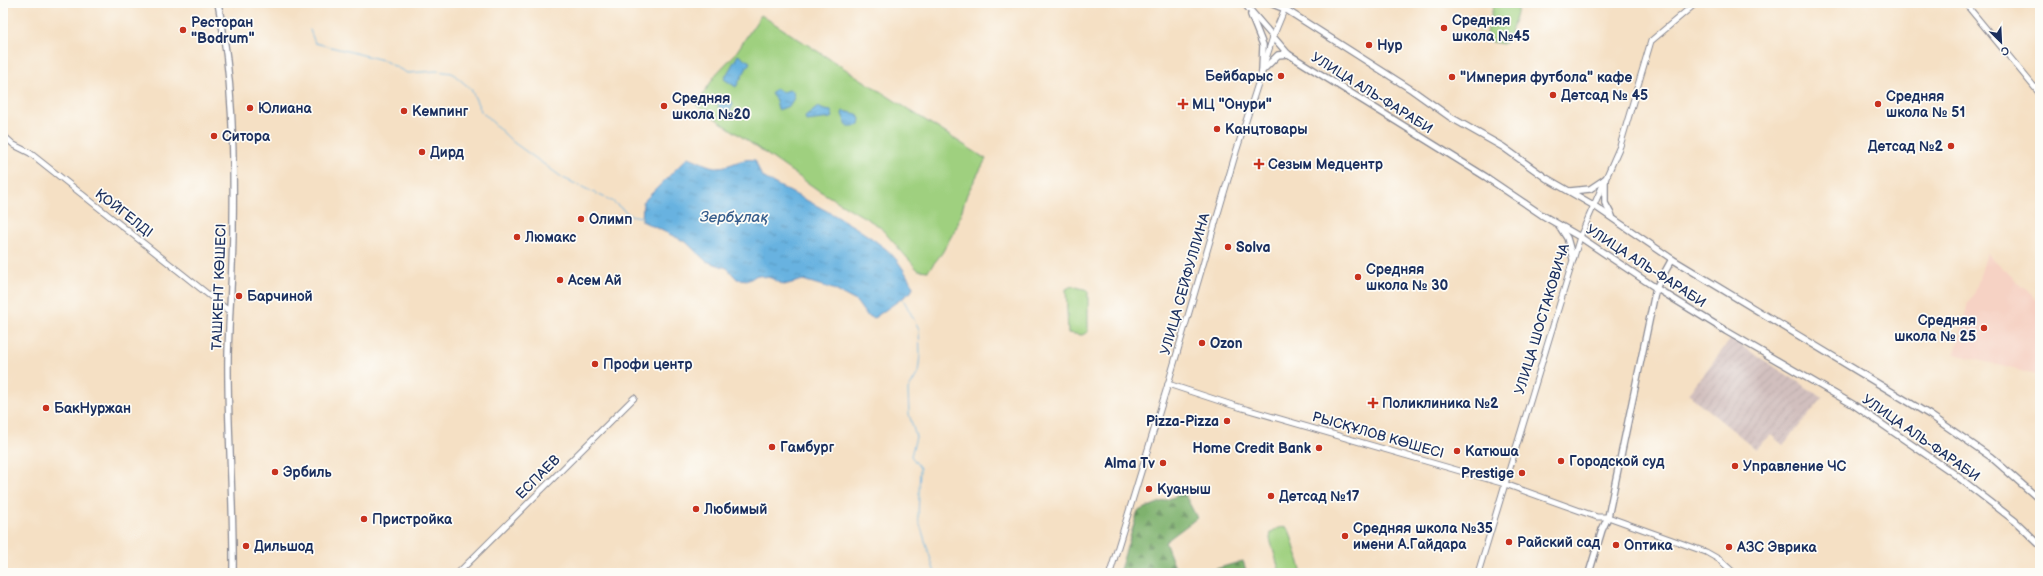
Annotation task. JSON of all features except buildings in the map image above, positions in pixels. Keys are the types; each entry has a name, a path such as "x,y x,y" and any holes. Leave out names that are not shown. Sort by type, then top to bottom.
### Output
{"main road":[{"name":"ТАШКЕНТ КӨШЕСІ","path":"218,3 228,59 231,110 233,227 228,358 233,501 233,573"},
{"name":"УЛИЦА АЛЬ-ФАРАБИ","path":"1270,3 1285,10 1412,90 1450,117 1503,147 1546,178 1593,205 1672,259 1930,415 1992,457 2040,500"},
{"name":"УЛИЦА АЛЬ-ФАРАБИ","path":"1246,5 1288,54 1486,177 1656,288 1721,328 1854,405 1953,473 2015,521 2040,545"},
{"path":"1246,5 1260,34 1263,45 1262,71"},
{"path":"1262,71 1278,55 1288,54"},
{"path":"1568,191 1583,191 1590,189 1604,179"},
{"path":"1604,179 1605,203 1616,221"},
{"path":"1557,223 1567,238 1573,259"},
{"path":"1589,573 1602,530 1608,517 1656,288 1672,259"}],"street":[{"name":"УЛИЦА СЕЙФУЛЛИНА","path":"1110,573 1168,384 1236,152 1273,37 1287,3"},
{"name":"УЛИЦА ШОСТАКОВИЧА","path":"1478,573 1580,237 1604,179 1620,146 1651,41 1696,3"},
{"path":"1965,3 2040,94"},
{"name":"ҚОЙГЕЛДІ","path":"3,135 14,145 30,153 229,311"},
{"name":"РЫСҚҰЛОВ КӨШЕСІ","path":"1168,384 1238,407 1505,484 1597,517 1608,517 1706,552 1720,560 1734,573"},
{"name":"ЕСПАЕВ","path":"458,573 634,398"}],"shaded area":[{"path":"1987,253 2040,303 2040,376 1955,354 1968,302 1974,295"},
{"path":"1731,339 1823,398 1783,445 1771,435 1756,449 1688,394"}],"green space":[{"path":"1494,3 1520,3 1509,39 1503,44 1492,42 1487,33"},
{"path":"761,15 986,159 967,194 957,226 942,253 928,271 918,270 879,226 818,190 696,105 716,74 735,54"},
{"path":"1072,286 1088,290 1088,332 1082,335 1068,333 1066,289"},
{"path":"1184,493 1197,518 1165,542 1177,573 1119,573 1138,511"},
{"path":"1286,527 1290,532 1302,573 1280,573 1270,539 1271,532 1278,528"},
{"path":"1243,561 1247,573 1202,573"}],"water":[{"path":"738,55 750,62 736,87 724,79"},
{"path":"776,88 782,92 790,90 793,91 794,98 789,106 778,110 776,100 771,94"},
{"path":"728,101 733,103 730,111 722,117 720,116 722,109 719,108 718,105 720,103 727,105"},
{"path":"818,107 831,111 833,117 806,121 805,117"},
{"path":"843,111 857,114 860,119 859,124 855,126 847,126 842,114"},
{"name":"Зербұлақ","path":"688,157 714,167 723,167 750,159 755,160 761,175 766,179 828,211 858,229 886,249 898,262 908,277 913,287 911,292 874,318 866,315 856,301 833,289 803,280 784,285 771,278 757,275 749,280 737,279 727,268 706,261 686,242 642,221 643,202"}],"waterway":[{"path":"310,30 315,43 383,60 407,73 437,71 452,73 471,89 481,111 513,142 563,178 612,201 630,215 641,217"},
{"path":"902,297 919,329 920,355 918,373 908,390 909,414 916,437 911,456 920,468 918,518 935,573"}],"place":[{"name":"Средняя школа №45","path":"1444,28"},
{"name":"Ресторан \"Bodrum\"","path":"183,30"},
{"name":"Нур","path":"1369,45"},
{"name":"Бейбарыс","path":"1281,76"},
{"name":"\"Империя футбола\" кафе","path":"1452,77"},
{"name":"Детсад № 45","path":"1553,95"},
{"name":"МЦ \"Онури\"","path":"1183,104"},
{"name":"Средняя школа № 51","path":"1878,104"},
{"name":"Средняя школа №20","path":"664,106"},
{"name":"Юлиана","path":"250,108"},
{"name":"Кемпинг","path":"404,111"},
{"name":"Канцтовары","path":"1217,129"},
{"name":"Ситора","path":"214,136"},
{"name":"Детсад №2","path":"1951,146"},
{"name":"Дирд","path":"422,152"},
{"name":"Сезым Медцентр","path":"1259,164"},
{"name":"Олимп","path":"581,219"},
{"name":"Люмакс","path":"517,237"},
{"name":"Solva","path":"1228,247"},
{"name":"Средняя школа № 30","path":"1358,277"},
{"name":"Асем Ай","path":"560,280"},
{"name":"Барчиной","path":"239,296"},
{"name":"Средняя школа № 25","path":"1984,328"},
{"name":"Ozon","path":"1202,343"},
{"name":"Профи центр","path":"595,364"},
{"name":"Поликлиника №2","path":"1373,403"},
{"name":"БакНуржан","path":"46,408"},
{"name":"Pizza-Pizza","path":"1227,421"},
{"name":"Гамбург","path":"772,447"},
{"name":"Home Credit Bank","path":"1319,448"},
{"name":"Катюша","path":"1457,451"},
{"name":"Городской суд","path":"1561,461"},
{"name":"Alma Tv","path":"1163,463"},
{"name":"Управление ЧС","path":"1735,466"},
{"name":"Эрбиль","path":"275,472"},
{"name":"Prestige","path":"1522,473"},
{"name":"Куаныш","path":"1149,489"},
{"name":"Детсад №17","path":"1271,496"},
{"name":"Любимый","path":"696,509"},
{"name":"Пристройка","path":"364,519"},
{"name":"Средняя школа №35 имени А.Гайдара","path":"1345,536"},
{"name":"Райский сад","path":"1509,542"},
{"name":"Оптика","path":"1616,545"},
{"name":"Дильшод","path":"246,546"},
{"name":"АЗС Эврика","path":"1729,547"}]}
